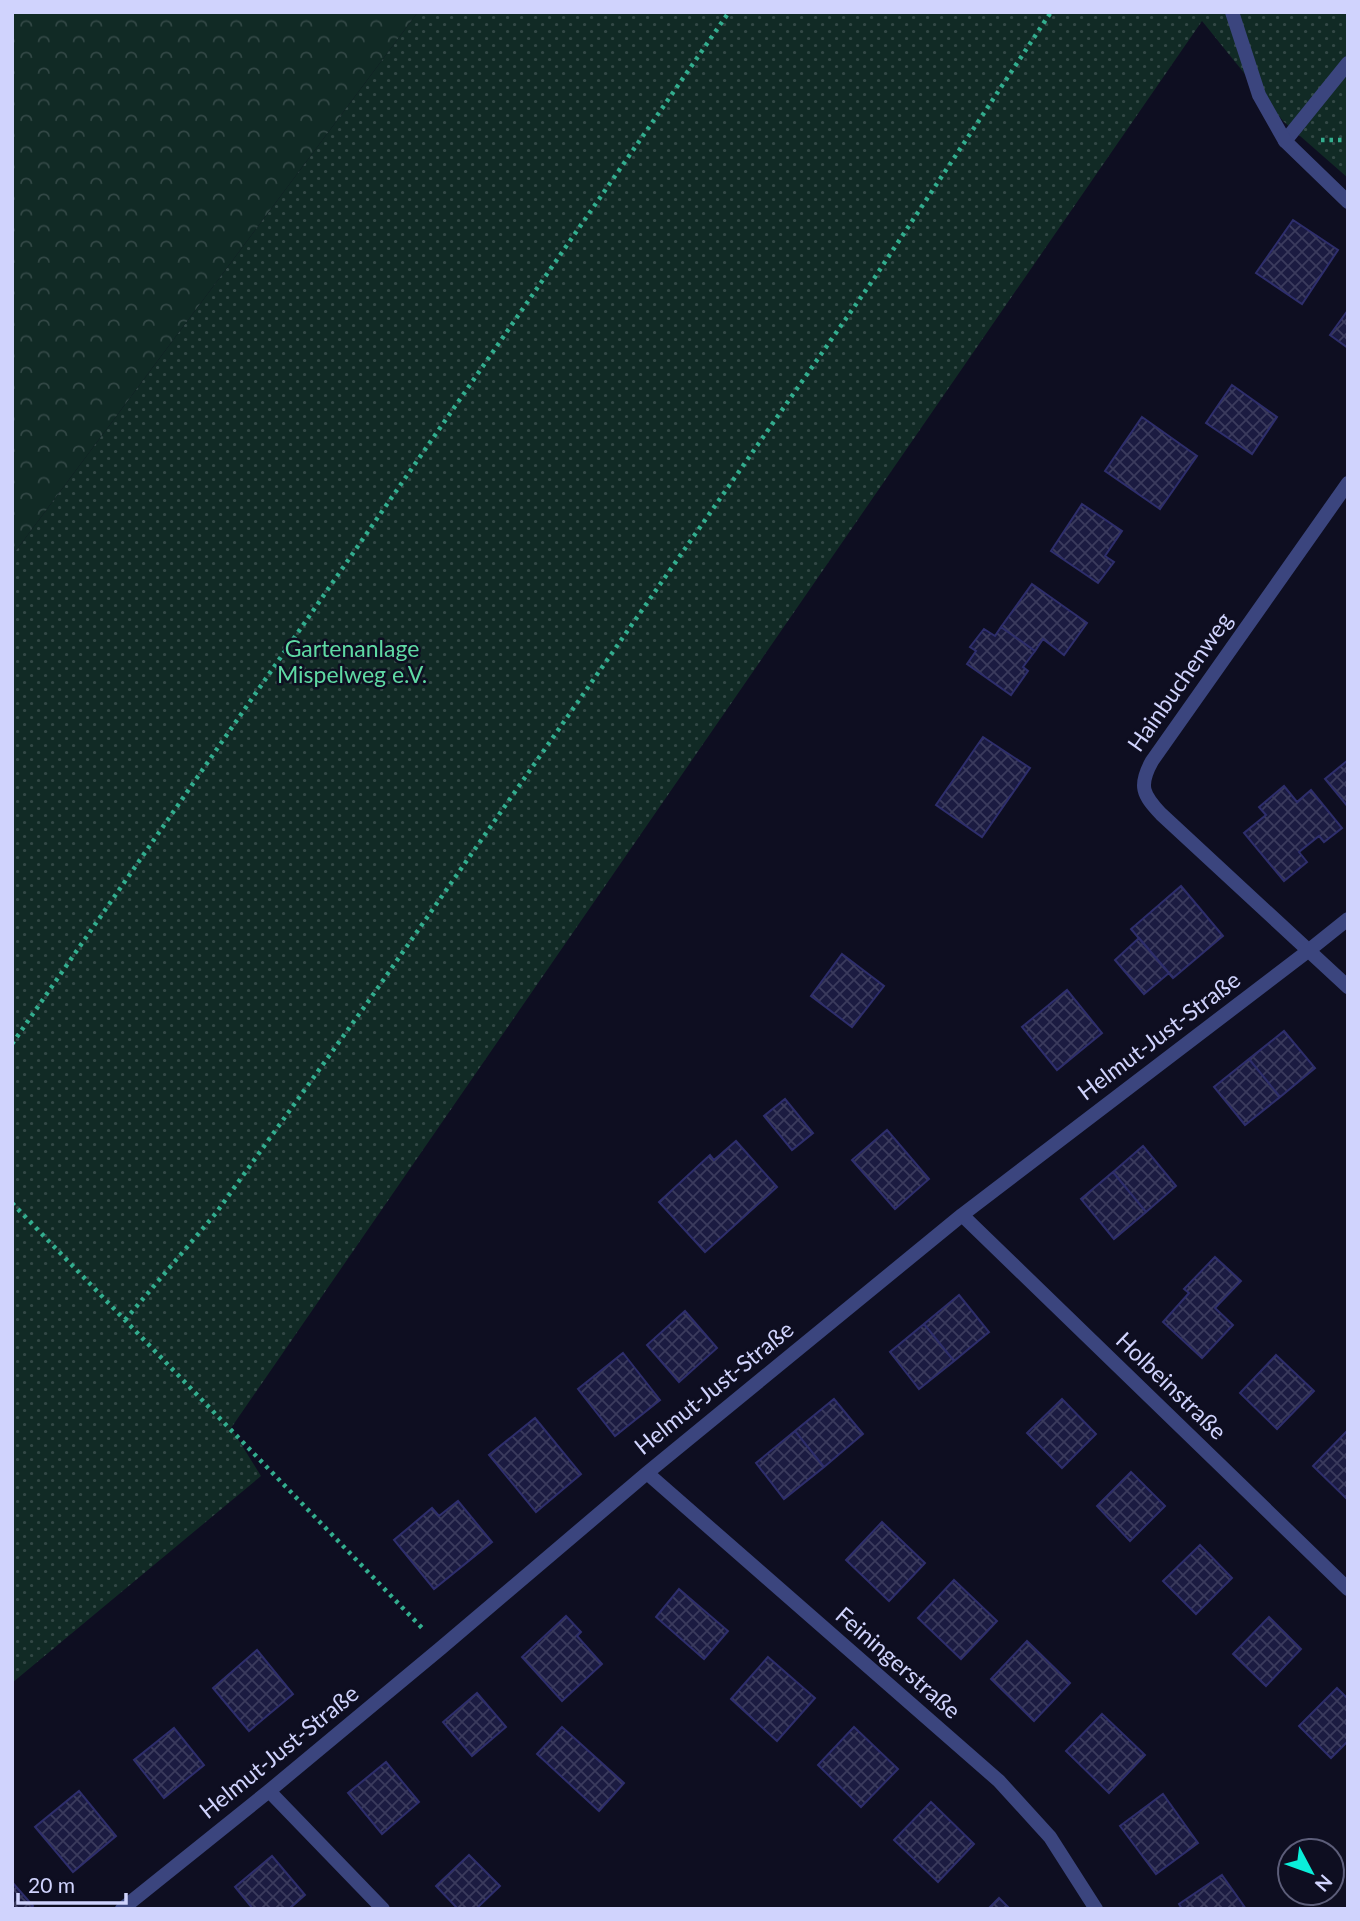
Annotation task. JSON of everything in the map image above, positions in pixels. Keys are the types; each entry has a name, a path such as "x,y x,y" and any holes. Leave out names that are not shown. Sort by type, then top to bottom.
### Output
{"street":[{"path":"1232,12 1259,94 1285,141 1348,202"},
{"path":"1285,141 1348,63"},
{"name":"Hainbuchenweg","path":"1308,951 1161,814 1149,802 1143,787 1145,773 1152,761 1348,483"},
{"name":"Helmut-Just-Straße","path":"122,1909 269,1791 647,1473 962,1215 1348,919"},
{"path":"1308,951 1348,987"},
{"name":"Holbeinstraße","path":"962,1215 1348,1589"},
{"name":"Feiningerstraße","path":"647,1473 999,1781 1050,1837 1096,1909"},
{"path":"269,1791 383,1909"}],"path":[{"path":"12,1044 729,12"},
{"path":"125,1320 216,1213 370,999 873,280 1051,12"},
{"path":"12,1203 441,1648"}],"green space":[{"path":"12,12 418,12 12,556"},
{"name":"Gartenanlage Mispelweg e.V.","path":"418,12 1348,12 1348,178 1283,121 1202,21 231,1428 261,1476 12,1683 12,556"}],"building":[{"path":"1293,220 1338,250 1302,304 1256,273"},
{"path":"1348,310 1348,348 1330,335"},
{"path":"1232,385 1277,417 1252,454 1206,423"},
{"path":"1142,417 1197,456 1160,509 1105,471"},
{"path":"1082,504 1122,531 1105,556 1114,562 1098,583 1051,551"},
{"path":"1032,584 1087,623 1064,655 1043,639 1035,651 1001,627"},
{"path":"1001,627 1035,651 1023,667 1028,671 1011,695 967,664 976,651 970,647 984,629 995,636"},
{"path":"983,737 1030,768 982,837 936,805"},
{"path":"1348,760 1348,807 1325,779"},
{"path":"1284,786 1297,802 1311,790 1342,828 1324,842 1319,836 1299,852 1307,862 1284,881 1244,833 1266,815 1259,807"},
{"path":"1181,886 1223,936 1173,978 1131,929"},
{"path":"1139,938 1169,973 1144,994 1115,960"},
{"path":"842,954 884,986 852,1027 811,996"},
{"path":"1067,990 1102,1033 1057,1070 1022,1027"},
{"path":"1284,1031 1315,1068 1280,1097 1249,1059"},
{"path":"1249,1059 1280,1097 1245,1125 1214,1087"},
{"path":"785,1099 813,1133 792,1150 764,1116"},
{"path":"887,1130 929,1179 895,1209 852,1160"},
{"path":"736,1141 777,1187 705,1252 659,1202 710,1155 714,1160"},
{"path":"1143,1146 1176,1186 1146,1212 1113,1172"},
{"path":"1113,1172 1146,1212 1114,1239 1081,1199"},
{"path":"1215,1257 1241,1281 1215,1308 1233,1325 1202,1358 1163,1322 1189,1293 1184,1289"},
{"path":"959,1295 989,1332 954,1361 924,1324"},
{"path":"685,1311 717,1348 679,1382 647,1345"},
{"path":"924,1324 954,1361 919,1389 890,1352"},
{"path":"623,1353 660,1400 615,1436 578,1389"},
{"path":"1276,1355 1314,1391 1277,1429 1240,1393"},
{"path":"834,1399 863,1434 824,1467 795,1431"},
{"path":"1062,1399 1096,1434 1062,1468 1027,1433"},
{"path":"535,1418 581,1474 536,1512 489,1455"},
{"path":"1348,1430 1348,1496 1346,1498 1313,1466"},
{"path":"795,1431 824,1467 784,1499 756,1463"},
{"path":"1131,1472 1165,1506 1130,1541 1097,1506"},
{"path":"458,1501 492,1542 434,1589 394,1540 432,1508 439,1516"},
{"path":"882,1522 925,1563 889,1601 846,1560"},
{"path":"1200,1545 1232,1578 1196,1614 1163,1581"},
{"path":"954,1580 997,1621 961,1659 918,1618"},
{"path":"679,1589 728,1631 704,1659 656,1617"},
{"path":"566,1616 581,1632 577,1636 602,1664 562,1701 522,1657"},
{"path":"1269,1617 1301,1649 1266,1686 1233,1654"},
{"path":"1027,1641 1070,1683 1034,1721 991,1679"},
{"path":"257,1650 293,1694 249,1731 213,1688"},
{"path":"768,1657 815,1698 777,1741 731,1699"},
{"path":"1337,1688 1348,1699 1348,1741 1331,1758 1299,1726"},
{"path":"477,1693 506,1727 472,1756 443,1722"},
{"path":"1102,1714 1145,1755 1109,1793 1066,1751"},
{"path":"562,1727 624,1783 599,1811 537,1754"},
{"path":"854,1727 898,1769 861,1807 818,1765"},
{"path":"174,1728 204,1765 164,1798 134,1760"},
{"path":"386,1762 419,1802 382,1834 348,1793"},
{"path":"79,1791 116,1836 73,1872 35,1827"},
{"path":"1163,1794 1198,1843 1156,1874 1120,1826"},
{"path":"931,1802 974,1844 938,1882 894,1840"},
{"path":"469,1855 500,1886 476,1909 458,1909 436,1886"},
{"path":"272,1856 305,1895 289,1909 253,1909 235,1887"},
{"path":"1222,1875 1246,1909 1182,1909 1179,1904"},
{"path":"12,1882 33,1906 30,1909 12,1909"},
{"path":"999,1898 1010,1909 988,1909"}]}
